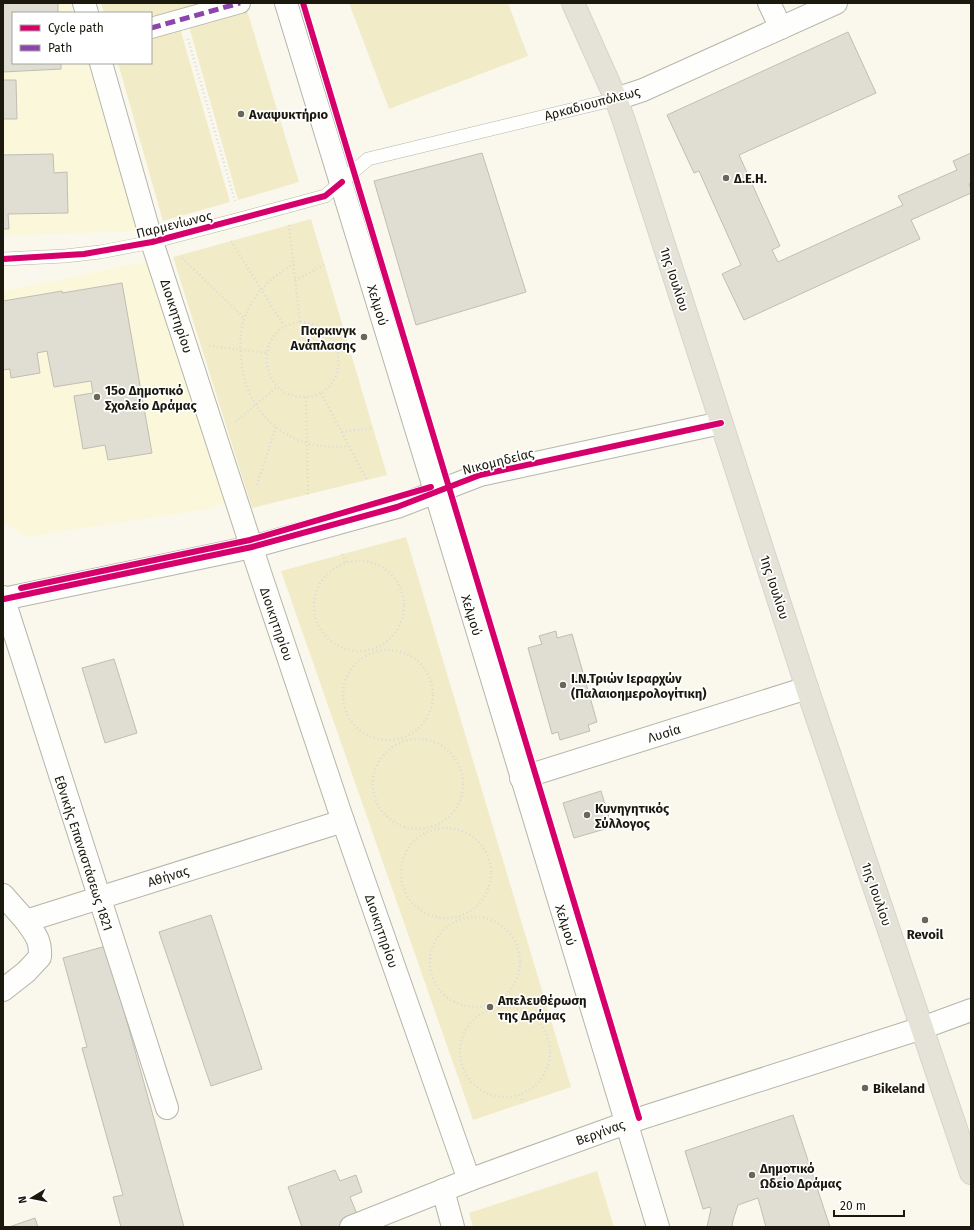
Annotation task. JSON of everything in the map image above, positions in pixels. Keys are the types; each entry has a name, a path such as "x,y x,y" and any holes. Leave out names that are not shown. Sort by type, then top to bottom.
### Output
{"main road":[{"name":"1ης Ιουλίου","path":"573,3 616,99 807,688 971,1173"}],"street":[{"path":"152,28 240,3"},
{"name":"Χελμού","path":"286,3 342,182 658,1227"},
{"path":"769,3 781,28"},
{"name":"Αρκαδιουπόλεως","path":"616,99 644,90 836,3"},
{"name":"Διοικητηρίου","path":"101,64 152,242 252,547 343,821 469,1180"},
{"name":"Νικομηδείας","path":"3,599 252,547 397,506 471,477 721,422"},
{"name":"Εθνικής Επαναστάσεως 1821","path":"3,599 166,1108"},
{"name":"Λυσία","path":"521,778 807,688"},
{"name":"Αθήνας","path":"26,921 343,821"},
{"path":"3,895 26,921 40,944 40,957 26,972 3,990"},
{"name":"Βεργίνας","path":"351,1227 469,1180 626,1123 922,1028 971,1010"},
{"path":"443,1190 453,1227"}],"lane":[{"name":"Αρκαδιουπόλεως","path":"342,182 368,159 616,99"},
{"name":"Παρμενίωνος","path":"3,259 84,254 152,242 325,196 342,182"}],"path":[{"path":"182,19 240,219"},
{"path":"289,225 300,322"},
{"path":"231,241 284,326"},
{"path":"179,255 244,318"},
{"path":"294,264 276,275 261,290 244,318 240,350 245,383 260,411 276,427 292,437 307,444 328,447 349,446"},
{"path":"295,280 324,265"},
{"path":"300,322 313,324 325,331 334,341 339,360 337,373 334,379 321,393 306,397 292,395 285,392 278,386 269,372 267,364 267,353 273,337 284,326 300,322"},
{"path":"209,346 267,353"},
{"path":"337,349 348,346"},
{"path":"233,424 278,386"},
{"path":"321,393 367,480"},
{"path":"306,397 308,494"},
{"path":"255,490 276,427"},
{"path":"342,432 373,428"},
{"path":"342,554 346,564"},
{"path":"374,650 361,659 349,674 345,684 344,704 353,722 368,734 378,738 387,739 403,737 416,730 423,723 432,705 432,685 424,667 408,654 399,651 374,650 358,651 348,650 339,646 323,633 318,624 314,605 319,586 324,577 332,570 346,564 360,561 370,562 379,566 388,572 394,579 400,588 403,597 404,607 399,626 386,642 374,650"},
{"path":"403,737 404,742"},
{"path":"404,742 390,749 383,756 374,774 373,783 377,803 382,812 389,819 407,828 417,829 433,829 448,828 466,833 482,846 489,860 491,874 490,884 481,902 474,909 462,917 448,926 435,942 432,951 431,971 434,980 440,989 446,996 455,1002 474,1007 490,1004 502,998 510,991 518,973 520,963 519,953 511,934 504,927 486,918 476,917 462,917 446,918 436,917 426,913 418,908 404,888 402,872 406,853 412,844 419,838 433,829 445,820 452,813 461,795 462,785 458,766 446,750 438,744 418,740 404,742"},
{"path":"490,1004 492,1009"},
{"path":"506,1007 525,1012 534,1017 545,1033 549,1043 550,1053 546,1068 539,1081 523,1093 504,1097 494,1096 484,1092 476,1086 464,1071 460,1051 461,1041 465,1032 470,1023 477,1016 492,1009 506,1007"},
{"path":"522,1099 523,1104"}],"shaded area":[{"path":"3,3 70,3 73,12 12,12 12,64 88,64 137,231 3,236"},
{"path":"101,3 221,3 152,23 152,12 104,12"},
{"path":"349,3 508,3 528,56 389,109"},
{"path":"246,7 299,182 238,200 188,23"},
{"path":"179,25 230,202 163,221 118,64 152,64 152,33"},
{"path":"311,219 387,475 252,508 173,257"},
{"name":"15ο Δημοτικό Σχολείο Δράμας","path":"146,262 225,502 213,508 26,537 3,522 3,291"},
{"path":"406,537 571,1087 473,1120 281,571"},
{"path":"597,1171 614,1227 473,1227 469,1213"}],"building":[{"path":"3,3 58,3 58,12 12,12 12,64 61,64 61,69 3,72"},
{"name":"Δ.Ε.Η.","path":"848,32 876,93 739,155 780,246 772,250 778,262 903,205 898,196 957,170 953,161 971,153 971,183 969,184 971,193 911,220 920,239 744,320 722,274 741,265 699,171 694,173 667,115"},
{"path":"3,80 16,80 17,119 3,119"},
{"path":"482,153 526,292 416,325 374,181"},
{"path":"53,154 54,173 67,172 68,213 8,214 9,229 3,229 3,155"},
{"path":"122,283 152,453 108,460 105,445 83,449 74,396 93,393 91,381 54,387 47,351 37,353 40,373 11,378 10,369 3,370 3,301"},
{"name":"Ι.Ν.Τριών Ιεραρχών (Παλαιοημερολογίτικη)","path":"556,631 557,638 572,634 597,722 588,725 590,731 560,740 558,732 552,734 528,648 542,644 539,636"},
{"path":"114,659 137,733 105,743 82,668"},
{"name":"Κυνηγητικός Σύλλογος","path":"601,791 612,827 574,838 563,803"},
{"path":"211,915 262,1069 211,1086 159,932"},
{"path":"106,946 184,1227 121,1227 113,1197 123,1195 82,1048 87,1047 63,958"},
{"name":"Δημοτικό Ωδείο Δράμας","path":"793,1115 830,1227 766,1227 758,1198 738,1205 732,1227 707,1227 711,1209 710,1207 703,1209 685,1151"},
{"path":"335,1170 340,1181 356,1175 362,1192 350,1197 359,1219 338,1227 302,1227 288,1187"},
{"path":"35,1218 38,1227 9,1227"}],"marked path":[{"path":"152,28 240,3"}],"cycle path":[{"path":"303,3 639,1118"},
{"path":"3,259 84,254 152,242 325,196 342,182"},
{"path":"4,599 252,547 397,507 480,475 721,423"},
{"path":"21,588 250,540 431,487"}],"place":[{"name":"Αναψυκτήριο","path":"241,114"},
{"name":"Δ.Ε.Η.","path":"726,178"},
{"name":"Παρκινγκ Ανάπλασης","path":"364,337"},
{"name":"15ο Δημοτικό Σχολείο Δράμας","path":"97,397"},
{"name":"Ι.Ν.Τριών Ιεραρχών (Παλαιοημερολογίτικη)","path":"563,685"},
{"name":"Κυνηγητικός Σύλλογος","path":"587,815"},
{"name":"Revoil","path":"925,920"},
{"name":"Απελευθέρωση της Δράμας","path":"490,1007"},
{"name":"Bikeland","path":"865,1088"},
{"name":"Δημοτικό Ωδείο Δράμας","path":"752,1175"}]}
